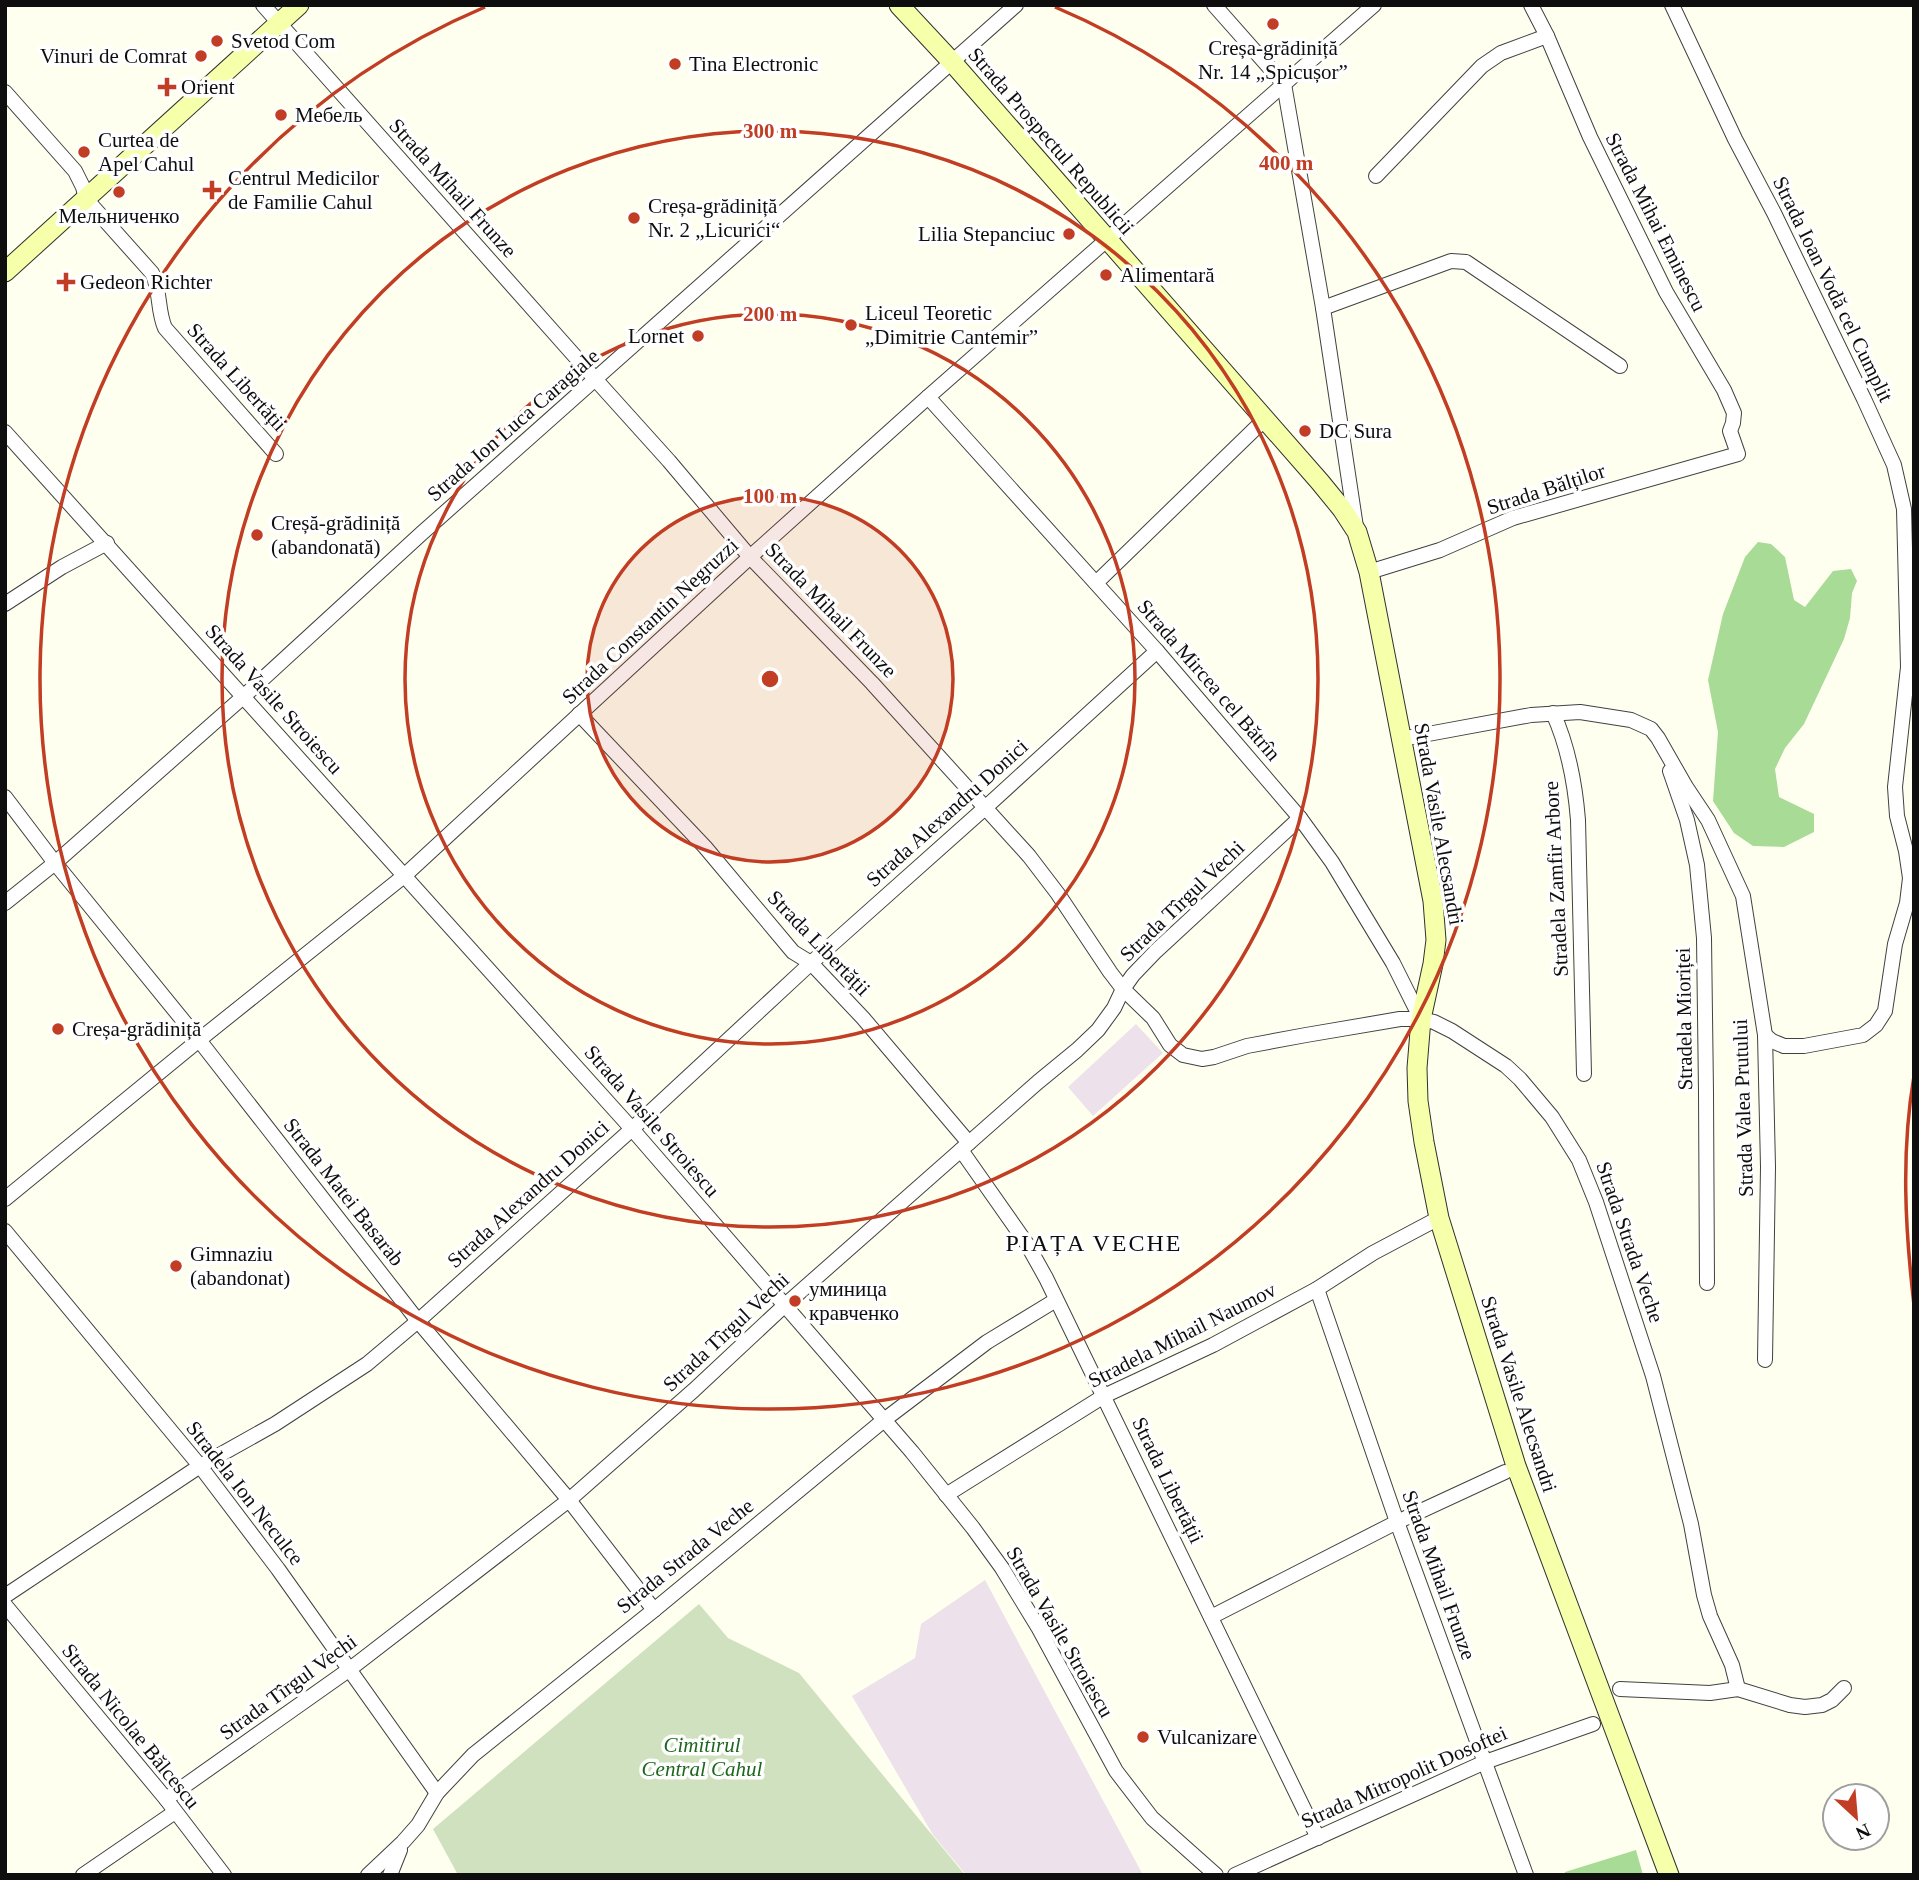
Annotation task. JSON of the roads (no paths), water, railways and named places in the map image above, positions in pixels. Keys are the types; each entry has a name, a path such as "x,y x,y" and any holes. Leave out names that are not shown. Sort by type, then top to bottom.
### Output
{"main road":[{"path":"5,272 299,5"},
{"name":"Strada Prospectul Republicii","path":"899,5 1265,419 1331,495 1357,532"},
{"name":"Strada Vasile Alecsandri","path":"1357,532 1370,572 1433,901 1436,940 1421,1019 1417,1068 1418,1101 1424,1142 1439,1218 1516,1466 1669,1875"}],"street":[{"name":"Strada Mihail Frunze","path":"263,5 669,461 750,557 872,683 986,807 1058,894 1123,989 1153,1018 1170,1045 1192,1058"},
{"name":"Strada Ion Luca Caragiale","path":"5,903 55,863 243,697 422,533 1016,5"},
{"path":"1214,5 1283,84"},
{"name":"Strada Constantin Negruzzi","path":"5,1199 404,876 928,397 1374,5"},
{"name":"Strada Mihai Eminescu","path":"1531,5 1590,136 1666,292 1724,390 1734,413 1730,431 1738,454"},
{"name":"Strada Ioan Vodă cel Cumplit","path":"1672,5 1864,399 1894,465 1904,509 1908,667 1895,787 1897,816 1910,878 1907,903 1895,944 1885,1011 1876,1025 1863,1035 1804,1046 1784,1046 1765,1035"},
{"path":"1376,176 1482,66 1501,53 1547,36"},
{"name":"Strada Vasile Alecsandri","path":"1283,84 1323,308 1357,532"},
{"name":"Strada Libertății","path":"5,92 75,171 86,199 152,273 157,283 159,309 165,328 276,454"},
{"path":"1323,308 1451,261 1466,262 1620,366"},
{"name":"Strada Mircea cel Bătrîn","path":"928,397 1157,651 1300,818 1332,862 1393,963 1421,1019"},
{"path":"1096,583 1265,419"},
{"name":"Strada Vasile Stroiescu","path":"5,432 632,1129 884,1420 1002,1568 1038,1627 1116,1771 1152,1818 1216,1875"},
{"name":"Strada Bălților","path":"1370,572 1440,550 1513,518 1738,454"},
{"path":"5,604 62,567 107,543"},
{"name":"Strada Alexandru Donici","path":"5,1596 200,1466 275,1423 367,1364 632,1129 811,962 1157,651"},
{"name":"Strada Valea Prutului","path":"1553,713 1580,712 1631,720 1651,729 1708,820 1743,896 1765,1035 1768,1167 1765,1360"},
{"path":"1401,739 1553,713"},
{"name":"Stradela Zamfir Arbore","path":"1553,713 1568,756 1578,820 1584,1074"},
{"name":"Strada Libertății","path":"579,714 705,847 785,944 799,957 811,962 863,1018 965,1147 1027,1244 1056,1300 1318,1838"},
{"name":"Stradela Mioriței","path":"1669,759 1670,772 1687,820 1697,865 1704,938 1706,1283"},
{"name":"Strada Matei Basarab","path":"5,797 418,1321 569,1500 654,1609"},
{"name":"Strada Tîrgul Vechi","path":"166,1799 350,1669 569,1500 695,1390 784,1306 1077,1050 1098,1030 1133,975 1156,951 1300,818"},
{"name":"Strada Strada Veche","path":"1192,1058 1214,1057 1247,1046 1391,1020 1421,1019 1452,1031 1506,1066 1520,1079 1552,1117 1579,1160 1596,1202 1653,1376 1710,1616 1732,1665 1738,1689"},
{"name":"Stradela Mihail Naumov","path":"946,1495 1104,1396 1213,1345 1317,1289 1373,1253 1439,1218"},
{"name":"Stradela Ion Neculce","path":"5,1231 200,1466 278,1569 437,1793"},
{"name":"Strada Mihail Frunze","path":"1317,1289 1397,1522 1526,1875"},
{"name":"Strada Strada Veche","path":"368,1875 418,1825 437,1793 473,1755 884,1420 987,1342 1056,1300"},
{"path":"1211,1617 1397,1522 1505,1472"},
{"name":"Strada Nicolae Bălcescu","path":"5,1605 166,1799 224,1875"},
{"path":"1620,1689 1710,1693 1738,1689 1805,1707 1822,1705 1832,1700 1844,1688"},
{"name":"Strada Mitropolit Dosoftei","path":"1235,1875 1485,1762 1593,1724"},
{"path":"83,1875 175,1812"},
{"path":"390,1875 403,1842"}],"railway":[{"path":"1914,1076 1906,1162 1908,1247 1914,1305"}],"place":[{"name":"Creșa-grădiniță Nr. 14 „Spicușor”","path":"1273,24"},
{"name":"Svetod Com","path":"217,41"},
{"name":"Vinuri de Comrat","path":"201,56"},
{"name":"Tina Electronic","path":"675,64"},
{"name":"Orient","path":"167,87"},
{"name":"Мебель","path":"281,115"},
{"name":"Curtea de Apel Cahul","path":"84,152"},
{"name":"Centrul Medicilor de Familie Cahul","path":"212,190"},
{"name":"Мельниченко","path":"119,192"},
{"name":"Creșa-grădiniță Nr. 2 „Licurici“","path":"634,218"},
{"name":"Lilia Stepanciuc","path":"1069,234"},
{"name":"Alimentară","path":"1106,275"},
{"name":"Gedeon Richter","path":"66,282"},
{"name":"Liceul Teoretic „Dimitrie Cantemir”","path":"851,325"},
{"name":"Lornet","path":"698,336"},
{"name":"DC Sura","path":"1305,431"},
{"name":"Creșă-grădiniță (abandonată)","path":"257,535"},
{"name":"Creșa-grădiniță","path":"58,1029"},
{"name":"Gimnaziu (abandonat)","path":"176,1266"},
{"name":"уминица кравченко","path":"795,1301"},
{"name":"Vulcanizare","path":"1143,1737"}],"district":[{"name":"PIAȚA VECHE","path":"1094,1243"}],"park label":[{"name":"Cimitirul Central Cahul","path":"702,1757"}]}
